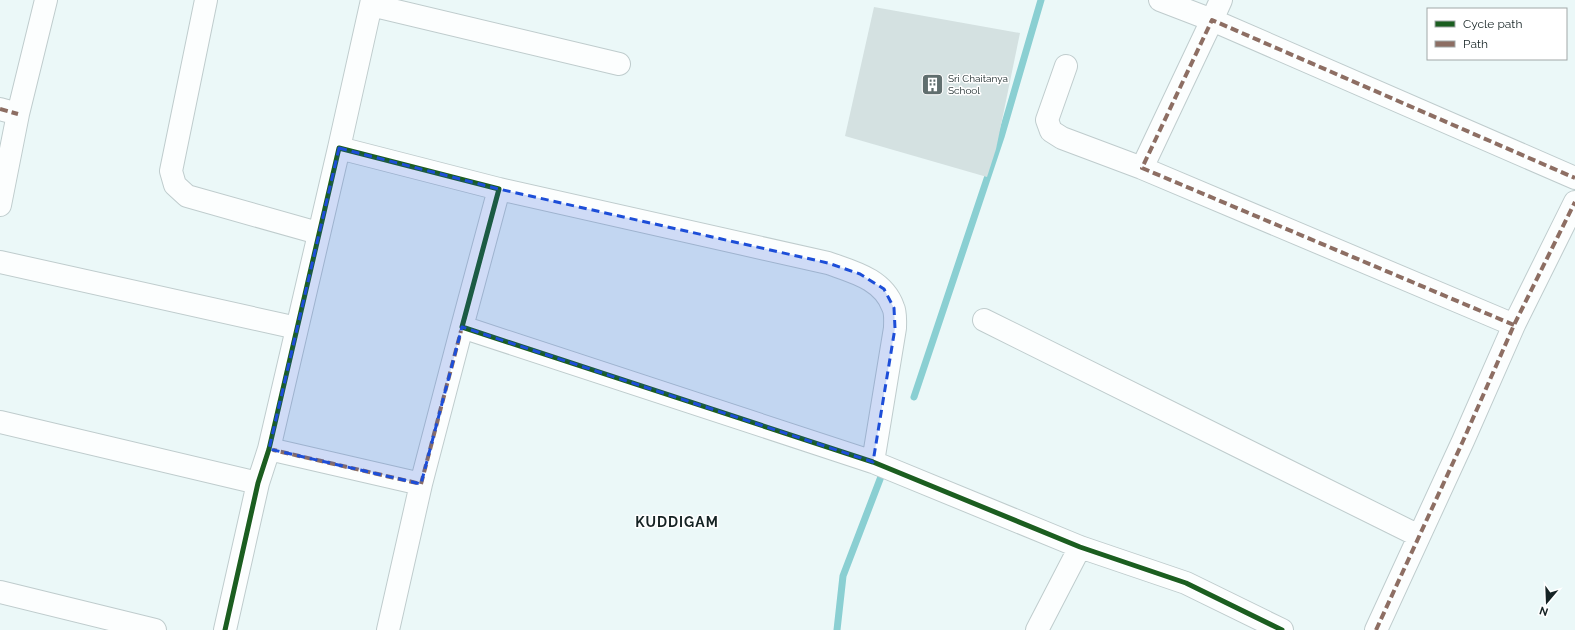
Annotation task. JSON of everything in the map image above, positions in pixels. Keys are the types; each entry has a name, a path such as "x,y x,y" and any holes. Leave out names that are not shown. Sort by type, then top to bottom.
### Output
{"street":[{"path":"0,205 9,111 46,0"},
{"path":"206,0 171,171 175,185 187,196 318,233"},
{"path":"1160,0 1212,20 1575,178"},
{"path":"1142,168 1221,0"},
{"path":"225,630 258,483 268,449 318,233 340,148 372,2 619,64"},
{"path":"1066,66 1047,120 1051,131 1062,138 1142,168 1514,325"},
{"path":"340,148 499,189 828,263 860,274 884,289 894,308 895,328 873,462"},
{"path":"388,630 421,484 499,189"},
{"path":"1376,630 1463,441 1514,325 1575,202"},
{"path":"0,262 297,328"},
{"path":"984,320 1419,536"},
{"path":"462,327 873,462 1080,547 1186,583 1282,630"},
{"path":"0,422 258,483"},
{"path":"268,449 421,484"},
{"path":"1037,630 1080,547"},
{"path":"0,592 155,630"}],"highlighted area":[{"path":"339,148 499,189 828,263 860,274 884,289 894,308 895,328 873,462 462,327 421,484 269,449"}],"building":[{"name":"Sri Chaitanya School","path":"874,7 1020,33 996,149 987,177 845,136"}],"waterway":[{"path":"914,397 1001,137 1041,0"},
{"path":"837,630 843,576 882,474"}],"marked path":[{"path":"1514,325 1142,168 1212,20 1575,178"},
{"path":"0,109 18,114"},
{"path":"1376,630 1463,441 1514,325 1575,202"},
{"path":"269,449 421,484 462,327"}],"cycle path":[{"path":"225,630 258,483 269,449 339,148 499,189 462,327 873,462 1080,547 1186,583 1282,630"}],"place":[{"name":"Sri Chaitanya School","path":"933,84"}],"district":[{"name":"KUDDIGAM","path":"677,522"}]}
